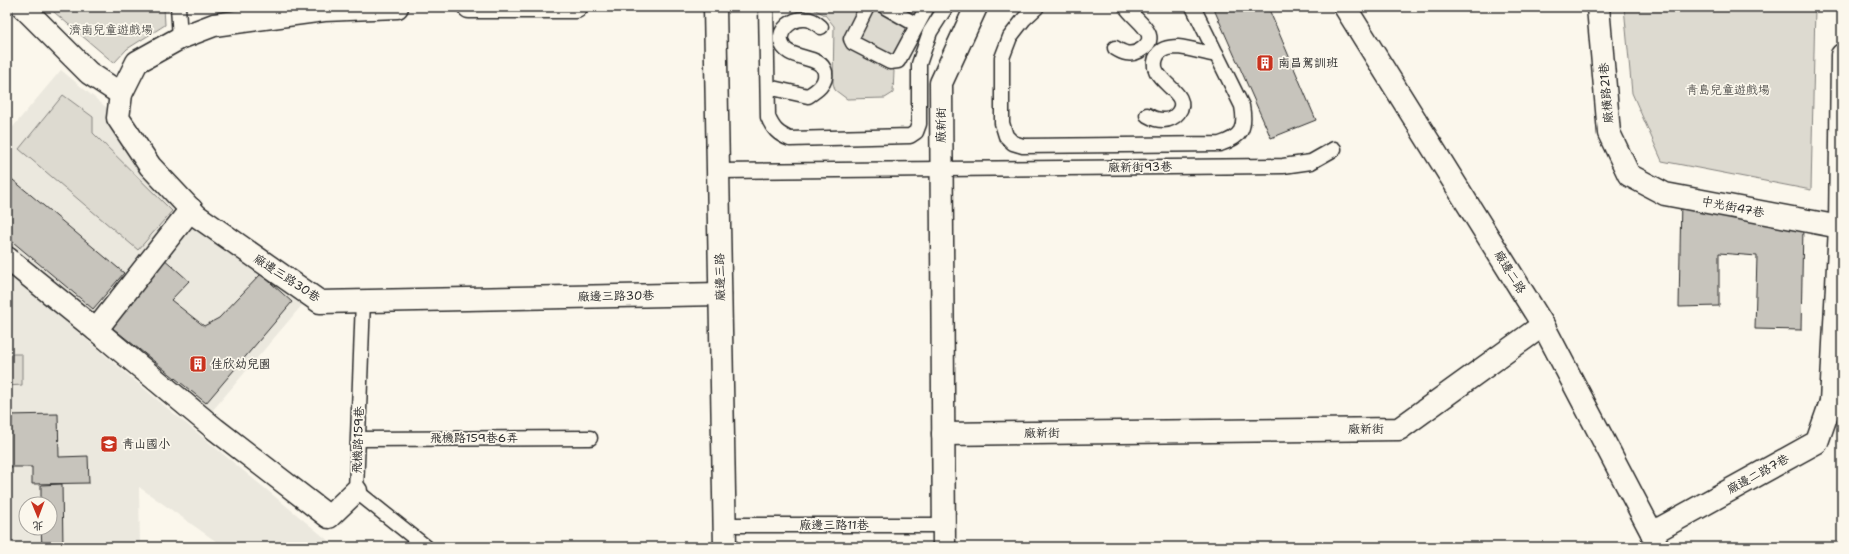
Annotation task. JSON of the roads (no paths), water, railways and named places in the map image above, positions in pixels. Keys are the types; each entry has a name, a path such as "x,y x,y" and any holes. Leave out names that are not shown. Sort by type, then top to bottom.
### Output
{"street":[{"path":"23,7 89,73 121,94 138,62 180,38 214,25 324,10 397,7"},
{"path":"469,7 576,7"},
{"name":"廠邊三路","path":"715,7 725,547"},
{"name":"廠新街","path":"976,7 941,83 943,434 1399,429 1543,325"},
{"name":"廠邊二路","path":"1345,7 1543,325 1654,540"},
{"name":"廠橫路21巷","path":"1598,7 1609,133 1630,175"},
{"name":"廠邊二路7巷","path":"1654,540 1817,442 1836,402 1840,280 1842,55"},
{"name":"廠邊三路30巷","path":"121,94 118,118 150,166 197,216 320,302 720,294"},
{"name":"中光街47巷","path":"1630,175 1665,194 1840,227"},
{"path":"96,330 191,209"},
{"path":"7,258 216,429 330,517 356,491"},
{"path":"943,434 944,547"}],"lane":[{"path":"178,7 180,38"},
{"path":"766,7 768,117 772,127 778,134 790,139 910,136 916,132 919,124 918,64 930,32 946,7"},
{"path":"867,7 851,39 853,42 890,62 898,61 927,7"},
{"path":"885,7 917,25"},
{"path":"1037,7 1024,19 1010,37 1002,58 1002,123 1006,136 1013,143 1023,146 1220,144 1234,140 1242,130 1244,118 1242,106 1193,7"},
{"path":"1115,48 1124,54 1136,53 1145,48 1149,39 1148,31 1126,7"},
{"path":"768,87 808,96 818,90 824,81 825,72 820,65 785,49 781,42 782,32 787,25 797,20 804,18 813,21 821,27"},
{"path":"1148,115 1156,120 1168,120 1177,114 1182,106 1180,98 1159,76 1156,69 1155,61 1159,52 1167,48 1178,47 1217,55"},
{"name":"廠新街93巷","path":"718,171 1284,166 1311,162 1334,148"},
{"name":"飛機路159巷","path":"363,300 356,491 426,547"},
{"name":"飛機路159巷6弄","path":"359,439 590,438"},
{"name":"廠邊三路11巷","path":"724,525 944,525"}],"place":[{"name":"南昌駕訓班","path":"1265,63"},
{"name":"佳欣幼兒園","path":"198,364"},
{"name":"青山國小","path":"109,444"}],"park label":[{"name":"濟南兒童遊戲場","path":"111,30"},
{"name":"青島兒童遊戲場","path":"1728,90"}]}
